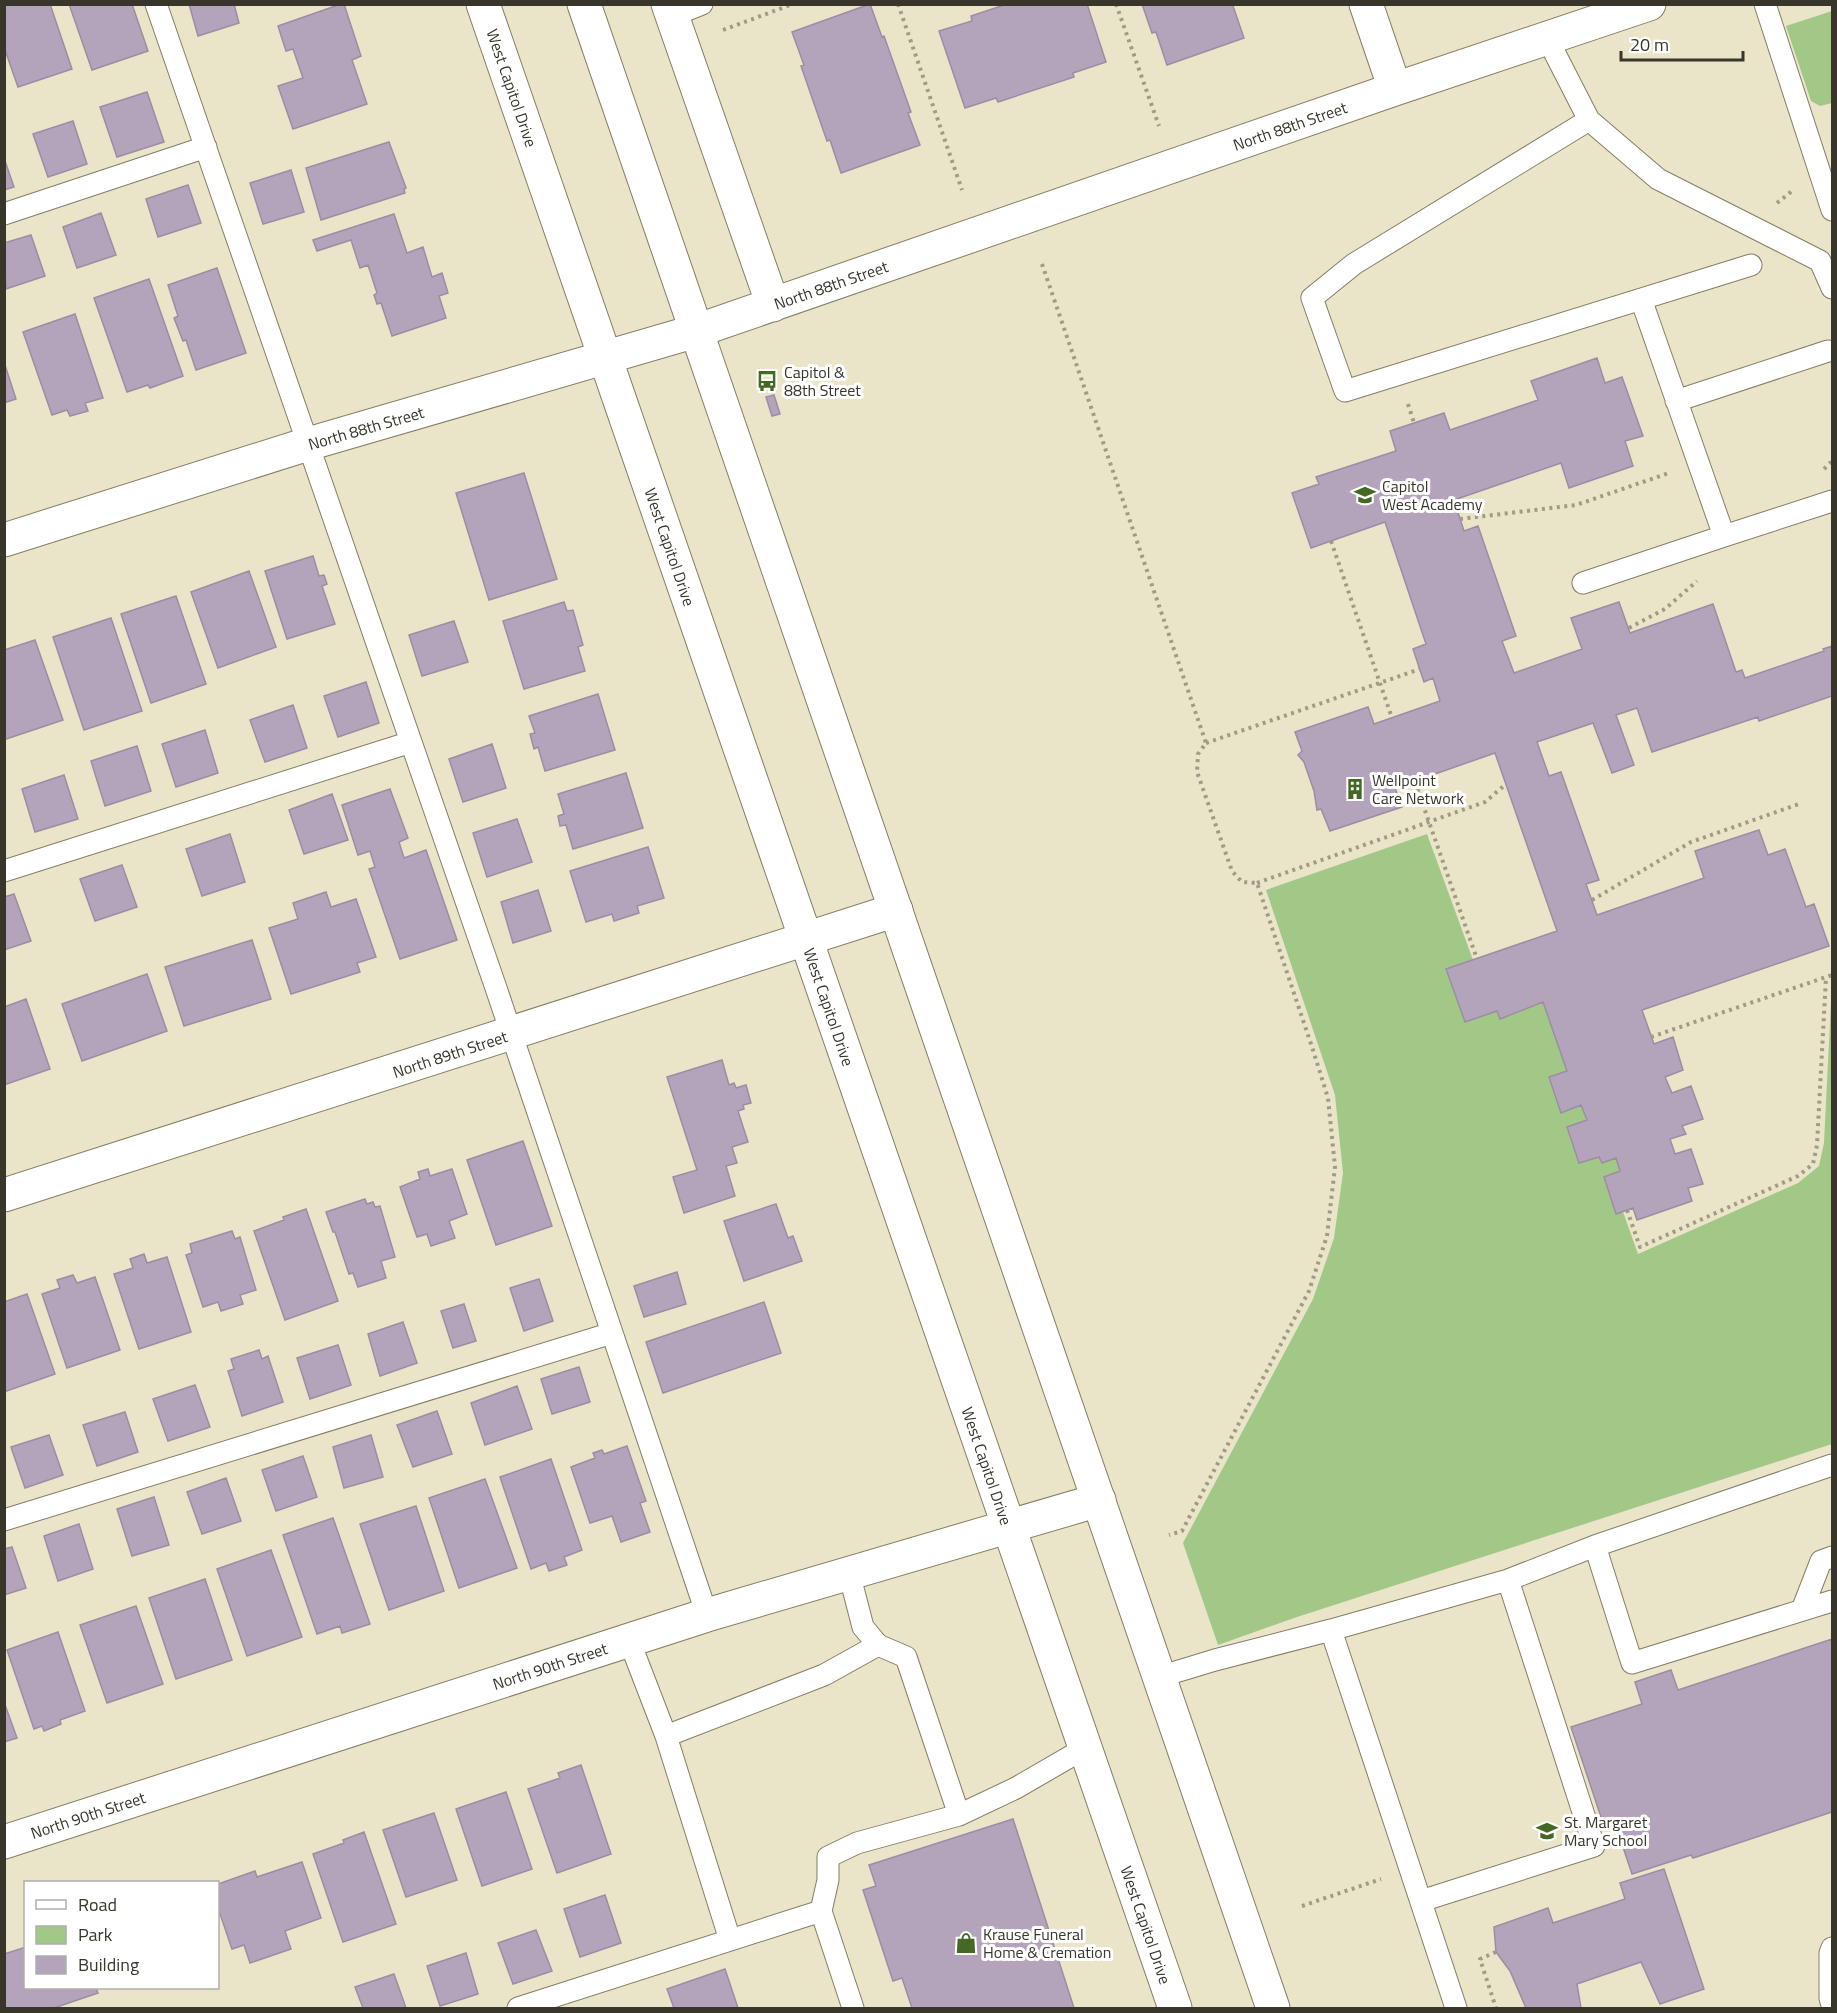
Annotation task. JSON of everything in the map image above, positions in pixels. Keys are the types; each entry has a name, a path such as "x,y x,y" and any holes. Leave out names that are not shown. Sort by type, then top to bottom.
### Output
{"main road":[{"name":"West Capitol Drive","path":"483,4 1175,2008"},
{"path":"584,4 1273,2008"},
{"path":"1366,4 1395,89"},
{"name":"North 88th Street","path":"4,540 308,444 696,331 1395,89 1649,4"},
{"path":"681,8 773,305"},
{"name":"North 89th Street","path":"4,1195 896,910"},
{"name":"North 90th Street","path":"4,1842 628,1640 1099,1500"}],"lane":[{"path":"156,4 512,1034 707,1616"},
{"path":"1765,4 1833,210"},
{"path":"1547,38 1589,120 1658,179 1820,261 1833,288"},
{"path":"1589,120 1353,264 1312,298 1345,391 1751,265"},
{"path":"4,214 206,147"},
{"path":"1641,299 1724,536"},
{"path":"1676,401 1828,351"},
{"path":"1583,583 1833,501"},
{"path":"4,871 411,742"},
{"path":"4,1521 612,1333"},
{"path":"1159,1677 1508,1580 1595,1546 1833,1465"},
{"path":"1595,1546 1632,1663 1833,1600"},
{"path":"1802,1610 1821,1561 1833,1557"},
{"path":"849,1573 863,1627 878,1644 906,1658 959,1815"},
{"path":"1421,1901 1594,1846 1508,1580"},
{"path":"1331,1630 1456,2008"},
{"path":"628,1640 666,1736 730,1940"},
{"path":"666,1736 824,1675 878,1644"},
{"path":"854,2008 821,1911 828,1881 828,1857 857,1843 959,1815 1016,1788 1085,1748"},
{"path":"518,2008 821,1911"},
{"path":"1827,2004 1830,1953 1833,1948"}],"path":[{"path":"721,30 793,4"},
{"path":"898,4 962,190"},
{"path":"1116,4 1159,126"},
{"path":"1042,264 1206,743"},
{"path":"1408,402 1414,423"},
{"path":"1460,519 1576,505 1671,472"},
{"path":"1331,541 1392,718"},
{"path":"1420,669 1206,743 1198,754 1197,772 1232,871 1242,882 1257,883 1485,802 1506,784"},
{"path":"1415,782 1476,958"},
{"path":"1592,900 1691,842 1802,803"},
{"path":"1169,1535 1182,1531 1309,1291 1327,1236 1335,1167 1328,1098 1257,883"},
{"path":"1651,1037 1833,975"},
{"path":"1628,1210 1640,1247 1798,1176 1813,1164 1817,1145 1826,977"},
{"path":"1302,1906 1411,1869"},
{"path":"1496,1952 1480,1959 1496,2008"}],"green space":[{"path":"1832,11 1832,103 1820,106 1811,101 1786,26"},
{"path":"1427,834 1473,960 1446,969 1465,1022 1497,1011 1500,1019 1543,1002 1567,1071 1549,1077 1561,1112 1581,1105 1587,1120 1567,1128 1579,1163 1599,1157 1602,1163 1616,1158 1620,1171 1604,1177 1616,1214 1623,1212 1638,1254 1798,1183 1819,1166 1824,1143 1832,982 1832,1444 1297,1617 1218,1645 1183,1543 1313,1299 1334,1238 1343,1173 1335,1095 1266,890"}],"building":[{"path":"4,4 50,4 72,69 18,87 4,47"},
{"path":"69,4 132,4 148,51 92,70"},
{"path":"189,4 234,4 239,23 198,36"},
{"path":"344,4 361,56 352,60 367,104 293,129 278,86 303,78 293,49 286,51 278,26"},
{"path":"870,4 911,112 908,113 920,145 841,173 830,140 827,141 801,66 804,65 792,32"},
{"path":"1007,4 1087,4 1106,62 1073,73 1074,77 998,102 996,98 965,108 939,31 972,21 971,16"},
{"path":"1142,4 1236,4 1233,6 1244,38 1167,65 1156,32 1152,33"},
{"path":"147,92 164,142 117,157 100,107"},
{"path":"73,121 87,164 48,177 33,134"},
{"path":"389,142 406,188 405,193 321,220 306,168"},
{"path":"4,158 14,187 4,190"},
{"path":"291,170 304,212 263,224 250,183"},
{"path":"188,185 201,223 158,237 146,199"},
{"path":"101,213 116,255 77,268 63,227"},
{"path":"394,214 407,253 423,247 432,277 442,273 448,293 439,296 446,318 392,336 381,303 377,304 374,295 377,293 368,265 360,268 351,240 317,251 313,240"},
{"path":"31,235 45,276 6,289 4,243"},
{"path":"217,268 246,353 196,370 186,340 183,341 174,318 178,316 168,285"},
{"path":"149,279 183,376 150,388 148,385 127,392 94,298"},
{"path":"75,314 103,398 85,403 88,411 70,416 67,410 52,415 23,332"},
{"name":"Wellpoint Care Network","path":"1597,358 1605,383 1622,377 1643,436 1625,441 1633,466 1569,488 1561,463 1454,500 1464,531 1478,526 1516,636 1502,641 1514,673 1582,649 1571,618 1619,602 1630,633 1713,604 1736,672 1742,670 1745,678 1824,651 1823,649 1832,646 1832,696 1759,721 1758,717 1652,752 1637,708 1616,715 1634,765 1612,773 1593,723 1537,742 1549,776 1561,772 1599,880 1586,884 1597,915 1704,878 1695,851 1759,830 1768,855 1785,849 1806,907 1814,904 1829,946 1642,1010 1654,1044 1673,1037 1683,1070 1665,1077 1672,1093 1691,1086 1703,1119 1682,1126 1686,1134 1670,1139 1675,1154 1691,1149 1703,1184 1688,1188 1692,1201 1637,1220 1633,1208 1616,1214 1604,1177 1620,1171 1616,1158 1602,1163 1599,1157 1579,1163 1567,1127 1587,1120 1581,1105 1561,1113 1549,1077 1567,1071 1543,1002 1500,1019 1497,1011 1465,1022 1446,969 1557,931 1495,753 1395,788 1402,807 1330,831 1321,809 1317,810 1314,791 1304,762 1298,755 1302,751 1295,732 1368,707 1374,724 1440,701 1433,678 1424,682 1413,649 1426,644 1385,522 1311,548 1292,493 1319,484 1316,477 1396,451 1390,431 1444,413 1450,430 1538,400 1531,381"},
{"path":"4,362 16,399 4,403"},
{"path":"774,395 780,414 772,416 766,397"},
{"path":"524,473 557,579 489,600 456,493"},
{"path":"313,556 319,576 324,575 327,584 322,586 335,624 287,639 265,571"},
{"path":"249,571 276,647 218,668 191,592"},
{"path":"176,596 206,684 151,703 121,614"},
{"path":"564,602 567,611 573,610 583,645 578,647 585,671 524,689 503,621"},
{"path":"111,618 142,711 84,730 53,637"},
{"path":"454,621 468,662 422,676 409,635"},
{"path":"35,640 63,720 6,739 4,735 4,650"},
{"path":"366,682 379,723 338,737 324,696"},
{"path":"598,694 615,750 545,771 538,747 534,749 530,734 535,733 529,716"},
{"path":"293,705 307,748 265,762 250,720"},
{"path":"205,730 218,773 176,787 162,744"},
{"path":"492,744 506,788 463,802 449,759"},
{"path":"137,746 151,791 105,806 91,761"},
{"path":"626,773 643,828 573,849 566,825 560,826 558,816 564,814 558,794"},
{"path":"64,775 78,819 35,832 22,789"},
{"path":"390,789 408,838 399,842 404,858 426,850 457,940 400,959 369,869 375,867 370,851 358,855 342,805"},
{"path":"332,794 348,840 304,854 289,810"},
{"path":"517,819 532,862 487,877 473,833"},
{"path":"230,834 245,882 202,896 186,849"},
{"path":"648,847 664,898 637,906 639,913 614,921 612,914 586,922 570,871"},
{"path":"122,865 137,907 95,921 80,879"},
{"path":"538,890 551,931 513,943 501,902"},
{"path":"326,892 331,907 356,899 376,957 357,963 360,972 291,994 269,928 298,919 293,903"},
{"path":"14,894 31,941 4,950 4,897"},
{"path":"252,940 271,999 184,1026 165,967"},
{"path":"147,974 167,1031 82,1061 62,1004"},
{"path":"26,999 50,1069 4,1085 4,1007"},
{"path":"722,1060 729,1085 734,1083 736,1088 746,1085 751,1103 743,1105 744,1109 738,1111 748,1142 732,1147 737,1163 726,1166 735,1196 684,1213 673,1177 697,1170 667,1077"},
{"path":"523,1141 552,1226 496,1245 467,1160"},
{"path":"428,1169 430,1176 452,1169 467,1214 449,1221 455,1238 431,1246 427,1234 417,1237 400,1187 420,1179 418,1172"},
{"path":"365,1199 367,1204 373,1202 375,1207 380,1206 395,1257 381,1261 386,1278 358,1287 353,1273 349,1274 326,1212"},
{"path":"776,1204 788,1238 793,1236 802,1261 744,1281 724,1221"},
{"path":"306,1209 338,1301 285,1320 254,1231"},
{"path":"232,1231 235,1239 240,1237 256,1290 240,1295 243,1304 221,1311 218,1302 203,1307 186,1255 192,1253 190,1244"},
{"path":"144,1254 147,1263 167,1257 191,1332 139,1349 114,1274 133,1268 130,1259"},
{"path":"677,1272 686,1304 644,1317 634,1286"},
{"path":"73,1275 77,1283 95,1277 120,1350 67,1368 42,1294 60,1288 57,1280"},
{"path":"539,1279 553,1321 524,1331 510,1288"},
{"path":"27,1294 55,1374 4,1392 4,1302"},
{"path":"764,1302 781,1353 663,1393 646,1342"},
{"path":"464,1304 476,1341 453,1348 441,1311"},
{"path":"403,1322 417,1363 380,1376 368,1334"},
{"path":"338,1345 351,1385 310,1399 297,1358"},
{"path":"259,1350 262,1359 268,1356 283,1402 242,1416 228,1371 234,1369 231,1359"},
{"path":"579,1367 590,1402 552,1414 541,1379"},
{"path":"195,1385 210,1427 168,1441 153,1399"},
{"path":"517,1386 532,1429 485,1445 471,1403"},
{"path":"437,1411 452,1454 413,1467 397,1425"},
{"path":"125,1412 138,1452 97,1466 83,1425"},
{"path":"49,1435 63,1475 25,1488 11,1447"},
{"path":"371,1435 383,1477 344,1488 333,1447"},
{"path":"627,1446 646,1501 640,1503 650,1532 621,1542 612,1516 590,1523 571,1467 595,1458 593,1453 602,1450 604,1454"},
{"path":"303,1456 317,1497 276,1511 262,1470"},
{"path":"551,1459 582,1550 564,1557 567,1565 549,1571 546,1563 531,1569 500,1477"},
{"path":"226,1478 241,1521 202,1534 187,1492"},
{"path":"485,1479 517,1568 459,1588 429,1498"},
{"path":"154,1497 169,1545 132,1556 117,1509"},
{"path":"416,1506 444,1591 389,1610 360,1524"},
{"path":"333,1518 370,1624 342,1633 340,1626 317,1634 283,1535"},
{"path":"79,1524 93,1569 58,1581 44,1536"},
{"path":"12,1547 26,1588 4,1595 4,1549"},
{"path":"271,1550 302,1637 247,1656 217,1569"},
{"path":"205,1579 232,1660 176,1679 149,1598"},
{"path":"136,1606 163,1684 107,1703 80,1625"},
{"path":"58,1632 85,1711 60,1720 61,1724 44,1731 42,1726 34,1729 7,1650"},
{"path":"1832,1639 1832,1812 1693,1858 1691,1855 1632,1874 1615,1823 1604,1826 1571,1727 1642,1704 1635,1682 1671,1670 1678,1690"},
{"path":"4,1702 17,1738 4,1742"},
{"path":"581,1765 611,1854 557,1873 528,1789 560,1778 558,1773"},
{"path":"506,1792 532,1869 482,1886 456,1809"},
{"path":"434,1813 457,1880 406,1897 383,1830"},
{"name":"Krause Funeral Home & Cremation","path":"1013,1819 1074,2008 912,2008 902,1978 893,1981 863,1890 876,1886 869,1865"},
{"path":"364,1832 396,1924 343,1942 313,1854 344,1843 343,1840"},
{"path":"302,1862 321,1918 285,1931 291,1949 250,1963 244,1945 232,1949 219,1911 219,1884 255,1871 257,1877"},
{"path":"1664,1869 1704,1989 1660,2004 1641,1962 1577,1984 1581,2008 1526,2008 1510,1971 1496,1952 1494,1927 1548,1908 1553,1923 1625,1899 1620,1883"},
{"path":"605,1895 621,1943 580,1957 564,1909"},
{"path":"536,1930 552,1971 513,1984 498,1943"},
{"path":"24,1948 24,1989 96,1989 98,1993 54,2008 4,2008 4,1954"},
{"path":"466,1953 478,1994 440,2006 427,1966"},
{"path":"725,1969 738,2008 674,2008 667,1989"},
{"path":"394,1974 406,2008 363,2008 355,1987"}],"place":[{"name":"Capitol & 88th Street","path":"767,381"},
{"name":"Capitol West Academy","path":"1365,495"},
{"name":"Wellpoint Care Network","path":"1355,789"},
{"name":"St. Margaret Mary School","path":"1547,1831"},
{"name":"Krause Funeral Home & Cremation","path":"966,1943"}]}
